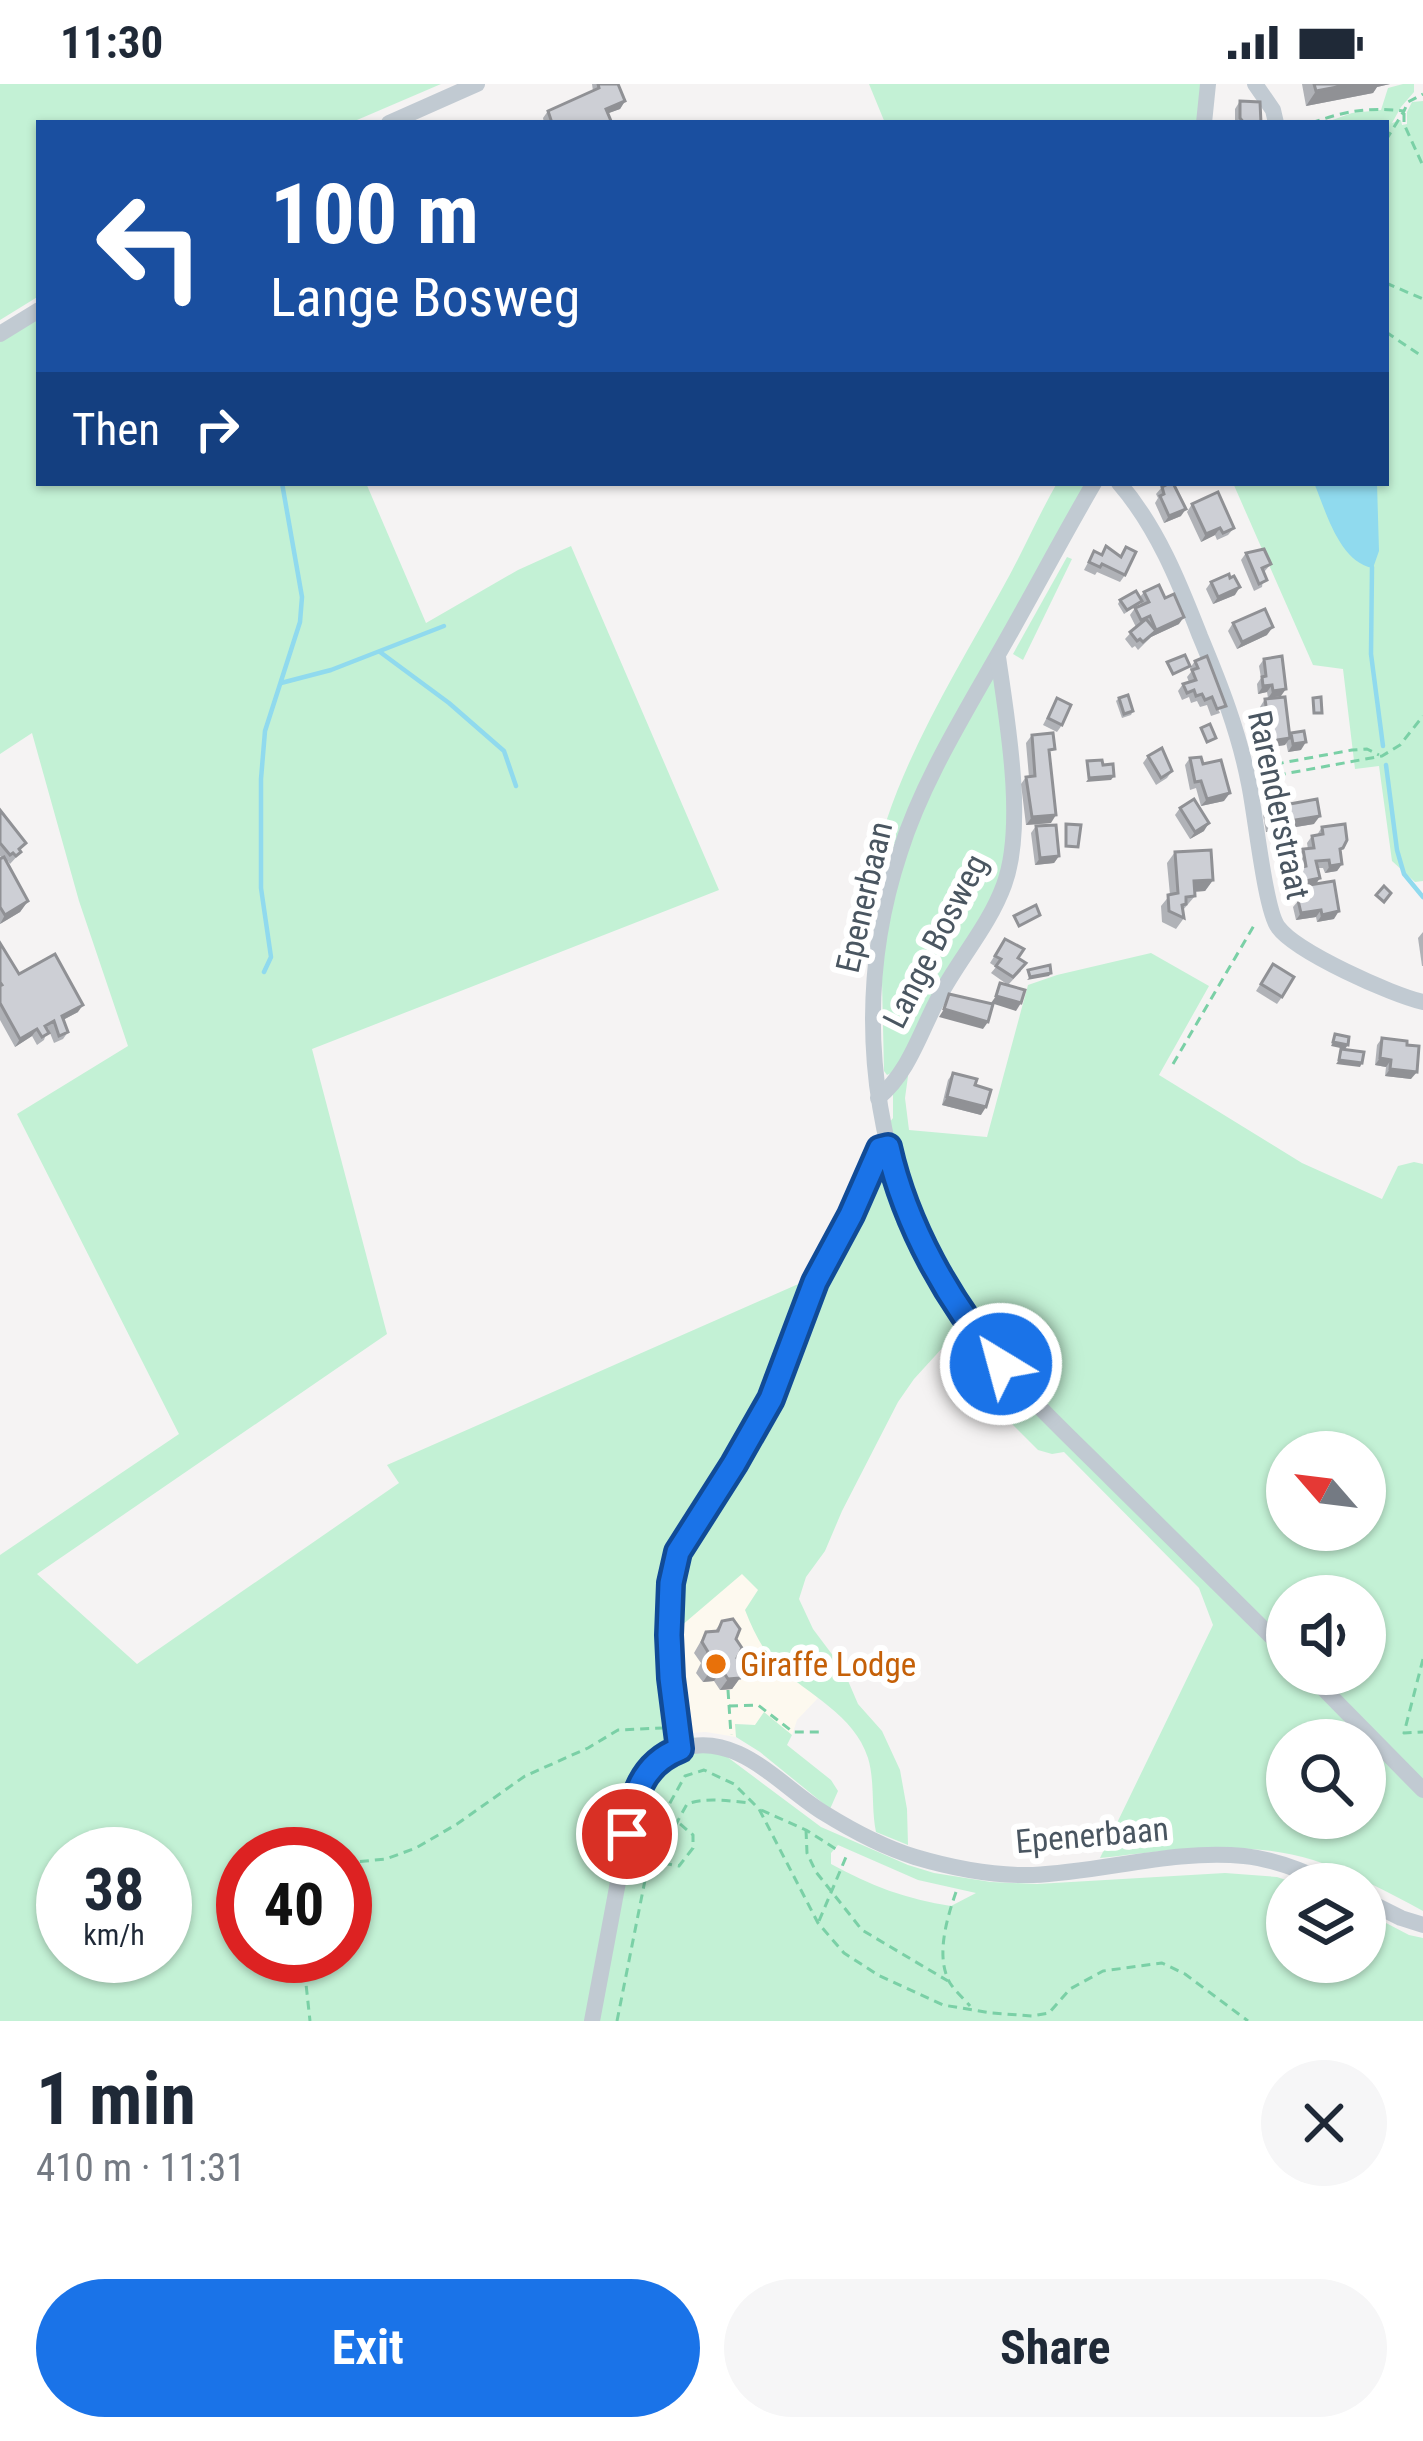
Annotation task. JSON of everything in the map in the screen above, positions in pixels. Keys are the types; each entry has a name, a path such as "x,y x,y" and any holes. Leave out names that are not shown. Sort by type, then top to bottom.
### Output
{"street":[{"path":"396,120 477,84"},
{"path":"1204,120 1208,84"},
{"path":"1255,84 1275,120"},
{"path":"0,334 36,312"},
{"name":"Epenerbaan","path":"1092,486 924,791 895,867 873,980 878,1098 896,1180 920,1238 950,1296 981,1340 1038,1406 1266,1631"},
{"name":"Rarenderstraat","path":"1122,486 1170,564 1226,699 1248,775 1273,919 1292,940 1381,989 1423,1002"},
{"name":"Lange Bosweg","path":"878,1098 906,1067 943,989 989,917 1009,871 1014,843 1008,716 998,656"},
{"path":"680,1749 669,1635 671,1583 678,1552 771,1399 815,1282 874,1159 880,1149 888,1147"},
{"path":"1330,1695 1423,1790"},
{"path":"592,2021 633,1802 646,1773 658,1760 680,1749 706,1744 730,1748"},
{"name":"Epenerbaan","path":"730,1748 856,1832 944,1864 1032,1875 1227,1855 1276,1863"},
{"path":"1386,1910 1423,1925"}],"path":[{"path":"1389,135 1408,102 1423,94"},
{"path":"1320,120 1354,109 1404,111"},
{"path":"1404,111 1404,124 1423,166"},
{"path":"1389,284 1423,299"},
{"path":"1389,334 1423,357"},
{"path":"1248,775 1382,756 1400,745 1423,716"},
{"path":"1248,775 1367,749 1382,756"},
{"path":"1173,1064 1269,901"},
{"path":"1423,1659 1404,1733 1423,1732"},
{"path":"728,1690 730,1748"},
{"path":"729,1706 758,1705 793,1732 823,1732"},
{"path":"372,1860 416,1848 525,1776 618,1730 677,1729"},
{"path":"617,2021 649,1858 661,1819 685,1776 704,1770 734,1784 759,1809 839,1851"},
{"path":"665,1860 665,1843 687,1804 726,1800 752,1804"},
{"path":"759,1809 818,1923 844,1952 878,1975 944,2005 1032,2016 1049,2013 1070,1989 1103,1971 1162,1963 1185,1974 1248,2021"},
{"path":"649,1858 679,1866 693,1848 689,1829 661,1819"},
{"path":"806,1830 807,1853 816,1872 862,1930 948,1981 973,2010"},
{"path":"818,1923 846,1856"},
{"path":"948,1981 944,1941 956,1892"},
{"path":"306,1983 310,2021"}],"shaded area":[{"path":"741,1573 759,1590 778,1665 818,1698 797,1720 792,1735 764,1713 755,1725 736,1724 736,1737 690,1733 682,1718 674,1632"}],"green space":[{"path":"0,84 441,84 357,120 36,120 36,298 0,320"},
{"path":"869,84 1202,84 1199,120 884,120"},
{"path":"1414,84 1414,92 1392,123 1407,124 1412,102 1423,101 1423,881 1415,882 1392,861 1379,766 1355,769 1343,669 1313,665 1234,486 1389,486 1389,120 1332,120 1381,110 1388,88"},
{"path":"36,320 36,486 367,486 426,623 518,570 571,546 719,890 312,1049 387,1334 37,1574 137,1664 399,1483 387,1465 812,1278 848,1194 893,1118 893,1093 909,1069 905,1098 909,1130 987,1137 1028,985 1151,953 1209,986 1159,1075 1302,1163 1382,1199 1398,1166 1423,1164 1423,1911 1386,1892 1386,1863 1321,1863 1261,1850 1207,1848 1100,1858 1213,1625 1199,1588 1064,1452 1038,1450 968,1380 945,1345 898,1402 825,1551 806,1577 799,1599 813,1629 843,1669 858,1704 882,1731 900,1770 908,1845 876,1832 870,1767 861,1743 841,1717 767,1653 745,1610 758,1590 742,1574 674,1632 682,1718 703,1751 726,1756 821,1827 908,1865 991,1882 1037,1884 1225,1873 1266,1876 1266,1983 1386,1983 1386,1923 1423,1938 1423,2021 0,2021 0,1555 179,1434 17,1114 128,1046 79,901 32,733 0,754 0,342","holes":["838,1845 918,1880 976,1893 951,1906 919,1900 845,1872 831,1864 831,1853"]},
{"path":"1055,486 1099,486 996,668 1010,819 999,885 897,1070 887,1075 881,937 872,934 867,916 887,819 924,731"},
{"path":"1067,557 1072,559 1023,660 1013,654"},
{"path":"764,1712 792,1735 787,1745 831,1780 838,1791 830,1809 736,1737 735,1724 755,1725"}],"water":[{"path":"1315,486 1377,486 1379,551 1373,568 1351,556 1329,521"}],"building":[{"path":"598,84 618,84 625,101 606,109 611,120 551,120 548,111 599,88"},
{"path":"1314,84 1353,84 1316,91"},
{"path":"1240,101 1260,102 1261,120 1240,118"},
{"path":"1174,486 1186,509 1169,516 1160,496 1162,487"},
{"path":"1218,492 1234,528 1206,534 1192,504"},
{"path":"1106,546 1121,557 1126,547 1136,552 1125,575 1089,562 1094,551 1102,555"},
{"path":"1264,549 1271,564 1262,568 1267,580 1259,584 1246,553"},
{"path":"1229,574 1240,587 1218,597 1211,582"},
{"path":"1159,585 1165,598 1174,594 1184,617 1156,630 1150,616 1141,620 1135,608 1149,602 1144,592"},
{"path":"1136,591 1142,601 1127,610 1120,600"},
{"path":"1265,609 1273,627 1242,642 1233,623"},
{"path":"1146,619 1156,631 1143,642 1137,641 1130,632"},
{"path":"1185,655 1190,666 1173,674 1167,662"},
{"path":"1207,656 1226,706 1217,709 1212,697 1205,700 1194,690 1187,693 1183,684 1196,680 1195,661"},
{"path":"1282,656 1286,689 1273,691 1272,685 1263,686 1264,659"},
{"path":"1128,695 1133,711 1124,714 1119,698"},
{"path":"1285,697 1290,738 1271,741 1265,699"},
{"path":"1321,697 1322,713 1314,713 1313,698"},
{"path":"1057,698 1071,705 1062,725 1048,718"},
{"path":"1210,724 1216,738 1207,742 1201,728"},
{"path":"1304,731 1306,742 1293,744 1291,733"},
{"path":"1053,733 1055,749 1049,750 1056,815 1032,817 1026,777 1035,776 1032,735"},
{"path":"1162,748 1172,771 1161,778 1148,756"},
{"path":"1201,757 1203,764 1221,760 1230,793 1207,799 1201,781 1195,782 1190,758"},
{"path":"1102,760 1103,765 1113,764 1114,776 1089,778 1087,761"},
{"path":"1194,799 1209,823 1195,832 1180,808"},
{"path":"1317,799 1320,816 1271,824 1268,808"},
{"path":"0,810 26,843 16,856 0,843"},
{"path":"1066,824 1081,825 1078,847 1066,846"},
{"path":"1345,824 1342,864 1316,861 1320,878 1296,883 1293,869 1306,866 1303,849 1314,848 1312,836 1323,834 1322,827"},
{"path":"1056,825 1059,856 1040,858 1036,826"},
{"path":"1211,850 1213,880 1194,881 1195,896 1186,897 1182,905 1184,918 1169,911 1168,895 1178,893 1175,852"},
{"path":"4,857 28,901 5,915 0,907 0,859"},
{"path":"1334,881 1339,911 1301,913 1298,900 1306,899 1303,886"},
{"path":"1384,886 1391,893 1384,902 1376,895"},
{"path":"1036,905 1040,915 1019,926 1014,916"},
{"path":"1005,939 1024,949 1018,958 1026,963 1013,977 996,966 1001,959 995,956"},
{"path":"0,943 19,974 55,954 83,1005 62,1016 68,1032 59,1036 54,1021 45,1026 49,1033 42,1037 37,1029 20,1039 0,1003"},
{"path":"1273,964 1294,977 1282,997 1261,984"},
{"path":"1050,965 1051,973 1030,977 1028,970"},
{"path":"1000,983 1025,990 1021,1003 996,996"},
{"path":"949,994 993,1004 988,1022 944,1009"},
{"path":"1335,1034 1349,1037 1348,1045 1333,1042"},
{"path":"1382,1038 1419,1046 1417,1072 1390,1069 1391,1060 1380,1058"},
{"path":"1341,1049 1364,1052 1362,1063 1339,1060"},
{"path":"953,1073 977,1079 975,1085 991,1090 986,1107 947,1097"},
{"path":"733,1619 740,1629 736,1639 742,1648 737,1658 744,1668 740,1678 728,1679 722,1670 710,1671 702,1642 706,1632 718,1631 722,1621"}],"waterway":[{"path":"264,972 271,957 261,888 265,731 300,622 302,597 283,486"},
{"path":"1372,567 1371,654 1383,746"},
{"path":"281,683 331,670 444,626"},
{"path":"380,652 504,751 516,786"},
{"path":"1386,765 1397,850 1404,874 1423,897"}],"place":[{"name":"Giraffe Lodge","path":"716,1664"}],"route":[{"path":"627,1834 633,1802 646,1773 658,1760 680,1749 669,1635 671,1583 678,1552 771,1399 815,1282 880,1149 888,1147 905,1203 950,1296 1001,1364"}]}
